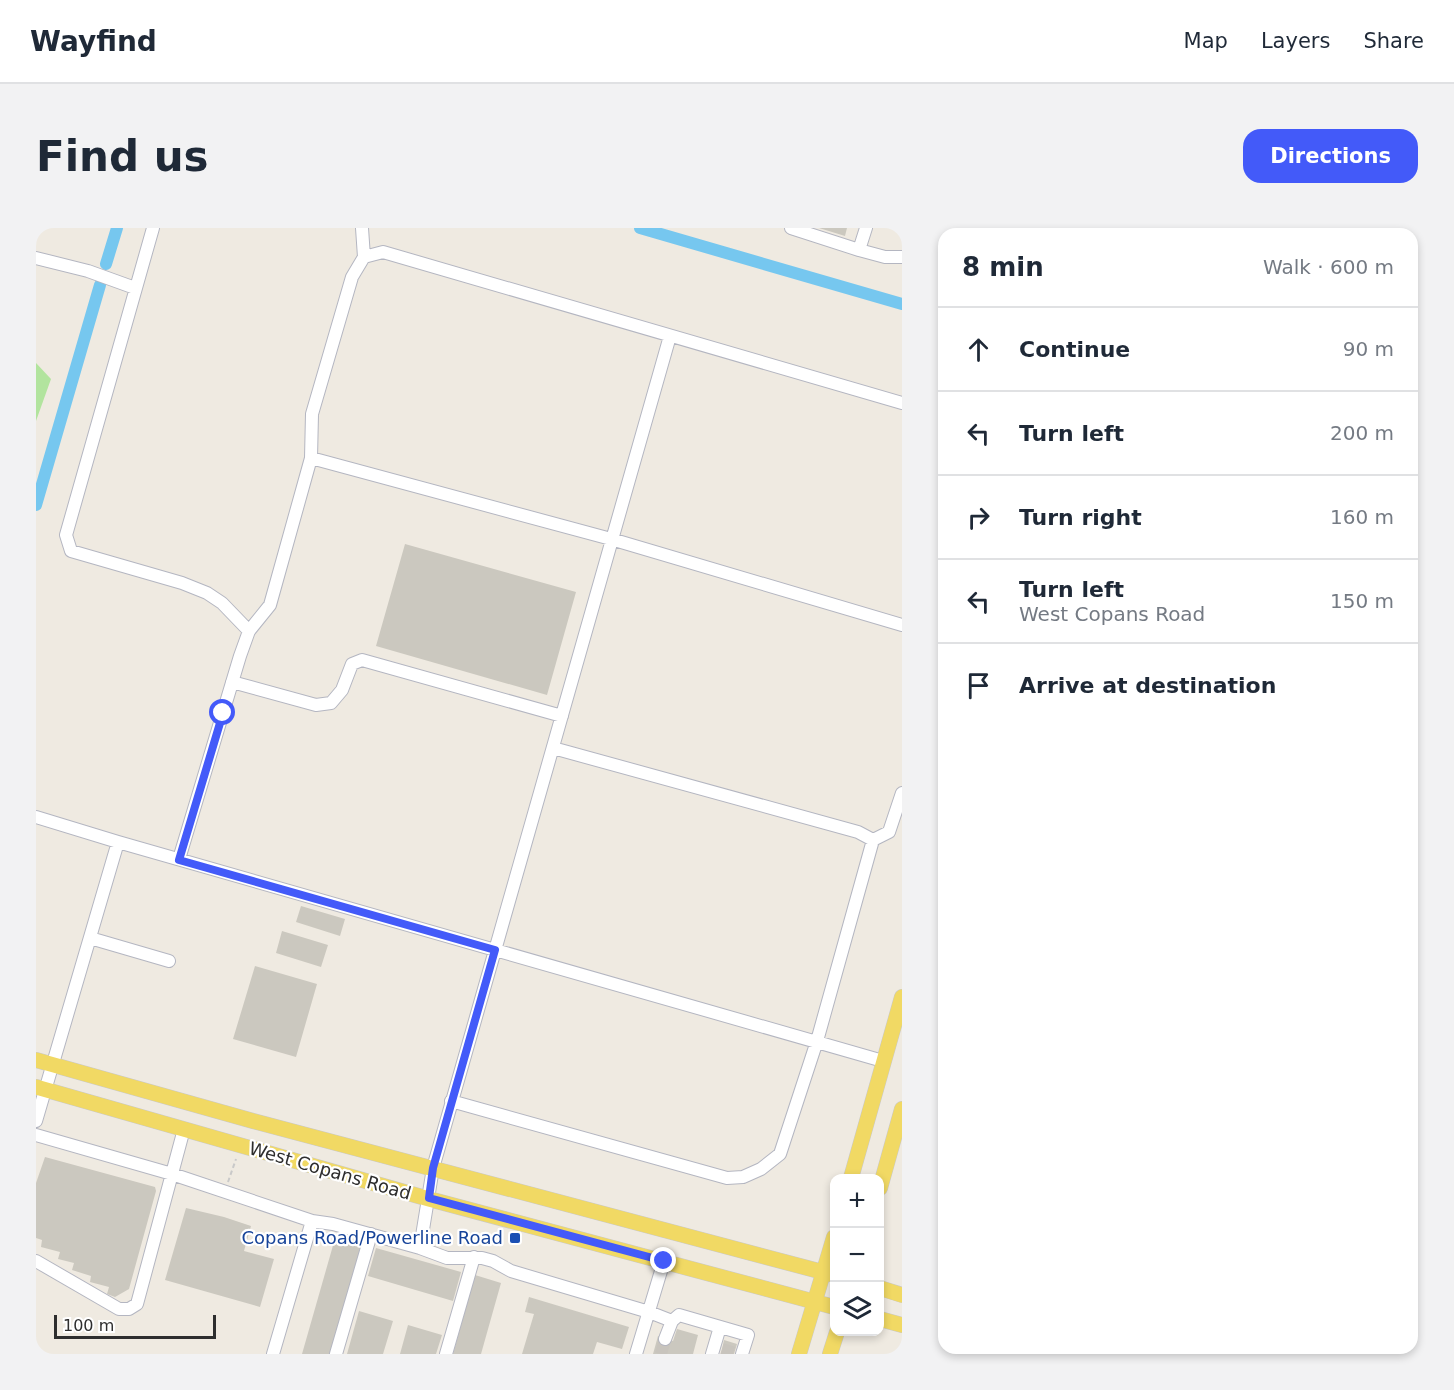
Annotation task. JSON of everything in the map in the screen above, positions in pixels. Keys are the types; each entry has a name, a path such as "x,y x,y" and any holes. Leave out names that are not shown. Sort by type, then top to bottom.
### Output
{"main road":[{"path":"852,1174 902,997"},
{"name":"West Copans Road","path":"36,1060 253,1121 830,1274"},
{"name":"West Copans Road","path":"41,1088 429,1198 830,1306"},
{"path":"883,1174 900,1121"},
{"path":"799,1354 814,1301 830,1274"},
{"path":"884,1290 902,1295"},
{"path":"884,1320 902,1325"},
{"path":"831,1354 836,1336"}],"lane":[{"path":"153,228 66,535 71,551 182,583 207,593 222,603 249,631"},
{"path":"179,860 249,631 270,605 311,458 312,414 352,277 364,257 362,228"},
{"path":"791,228 859,250 885,257 902,258"},
{"path":"859,250 866,228"},
{"path":"364,257 383,252 902,403"},
{"path":"36,258 88,270 135,288"},
{"path":"420,1248 433,1168 670,336"},
{"path":"311,458 611,539 902,625"},
{"path":"232,682 316,705 331,703 342,690 352,664 362,660 562,717"},
{"path":"553,748 858,832 873,840"},
{"path":"452,1101 727,1178 743,1176 761,1169 780,1154 817,1041 873,840 889,832 902,794"},
{"path":"36,817 884,1061"},
{"path":"36,1121 41,1088 53,1065 118,842"},
{"path":"90,938 169,961"},
{"path":"36,1261 119,1309 129,1309 137,1304 184,1129"},
{"path":"36,1135 172,1174 312,1221 371,1234 447,1257 474,1257 493,1261 511,1270 672,1321"},
{"path":"273,1354 312,1221"},
{"path":"336,1354 371,1234"},
{"path":"446,1354 474,1257"},
{"path":"636,1354 664,1261"},
{"path":"665,1339 672,1321 679,1315 748,1335 727,1352 720,1327"}],"path":[{"path":"226,1188 236,1159"}],"green space":[{"path":"36,363 51,379 36,421"}],"building":[{"path":"819,228 847,228 845,236"},
{"path":"405,544 576,592 547,695 376,646"},
{"path":"301,906 345,919 340,936 296,922"},
{"path":"282,931 328,945 321,967 276,953"},
{"path":"255,966 317,984 296,1057 233,1039"},
{"path":"45,1157 155,1187 156,1191 129,1289 115,1297 107,1294 109,1287 90,1282 91,1276 72,1270 74,1263 58,1259 60,1252 41,1247 42,1240 36,1238 36,1183"},
{"path":"186,1208 251,1226 244,1251 274,1259 260,1307 165,1280"},
{"path":"336,1235 362,1242 330,1354 302,1354"},
{"path":"376,1248 461,1272 453,1301 368,1276"},
{"path":"475,1275 501,1283 481,1354 453,1354"},
{"path":"529,1297 629,1327 622,1349 597,1342 593,1354 522,1354 534,1314 525,1312"},
{"path":"359,1311 393,1321 383,1354 347,1354"},
{"path":"408,1325 442,1335 436,1354 400,1354"},
{"path":"677,1329 698,1335 693,1354 653,1354 658,1336 673,1341"},
{"path":"724,1340 737,1344 734,1354 721,1354"}],"waterway":[{"path":"106,264 117,228"},
{"path":"640,228 902,304"},
{"path":"36,505 100,285"}],"tunnel":[{"path":"661,1354 665,1339"},
{"path":"722,1349 734,1353"}],"place":[{"name":"Copans Road/Powerline Road","path":"515,1238"}],"route":[{"path":"223,713 179,860 495,950 433,1168 429,1198 664,1261"}]}
